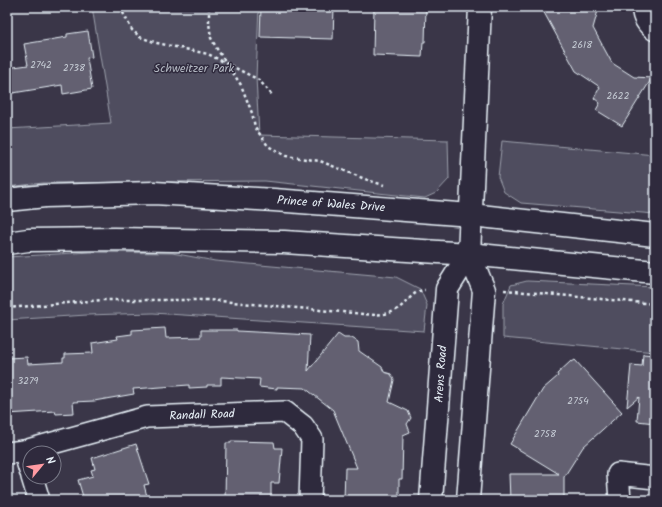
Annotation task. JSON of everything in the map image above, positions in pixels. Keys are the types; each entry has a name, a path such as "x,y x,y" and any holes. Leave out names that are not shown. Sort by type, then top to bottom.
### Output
{"main road":[{"name":"Arens Road","path":"468,500 484,290 469,254 480,7"},
{"name":"Prince of Wales Drive","path":"7,200 45,196 154,193 471,214 655,235"},
{"path":"7,243 28,240 284,242 469,254 655,272"},
{"name":"Arens Road","path":"431,500 447,289 469,254"}],"street":[{"path":"643,7 644,19 655,30"},
{"name":"Randall Road","path":"15,452 147,417 285,412 303,426 312,439 310,500"},
{"path":"15,452 22,461"},
{"path":"620,500 618,474 655,478"},
{"path":"34,485 39,500"}],"path":[{"path":"120,7 132,30 140,37 157,43 198,51 225,62 259,80 273,96"},
{"path":"209,7 211,38 241,85 252,113 255,127 268,146 286,156 320,161 370,181 390,187"},
{"path":"7,308 104,300 209,300 375,315 394,312 406,303 412,295 420,290 447,289"},
{"path":"484,290 507,290 655,304"}],"green space":[{"name":"Schweitzer Park","path":"92,7 259,7 256,77 259,135 448,140 449,179 436,193 425,198 265,181 43,183 7,187 7,129 111,123"},
{"path":"502,141 655,155 655,214 521,203 504,192 498,177"},
{"path":"91,252 172,253 215,261 396,277 420,289 427,305 424,331 153,313 7,320 7,257"},
{"path":"527,281 655,287 655,352 503,338 503,304 511,285"}],"building":[{"path":"261,7 334,7 333,39 260,37"},
{"path":"374,7 426,7 425,42 423,42 422,57 373,55"},
{"path":"541,7 599,7 593,28 612,63 634,77 652,78 622,126 596,110 600,103 594,98 600,87 576,71"},
{"path":"88,31 92,57 87,58 92,89 63,94 62,85 7,94 7,68 28,65 24,44 67,37 67,34"},
{"path":"165,328 166,338 201,337 201,330 237,330 310,335 308,371 338,334 344,338 352,338 358,342 359,351 382,367 384,372 391,374 394,380 389,402 408,411 411,418 407,424 410,432 403,435 402,479 399,479 399,500 344,500 345,468 357,468 333,410 305,388 277,387 277,389 259,387 260,379 221,377 221,385 207,385 207,387 189,388 189,385 133,389 134,394 94,401 73,402 74,413 56,414 55,411 7,414 7,358 27,357 28,364 63,362 65,354 93,353 92,343 118,339 117,336 132,334 132,330"},
{"path":"643,354 655,355 655,423 637,421 639,397 627,407 631,365 642,366"},
{"path":"575,360 622,412 583,447 564,477 564,500 510,500 509,474 559,474 510,444 543,389 558,376 557,374 571,361 572,362"},
{"path":"231,441 274,442 275,448 282,448 279,483 271,483 271,500 225,500 226,443 231,443"},
{"path":"136,444 149,484 144,485 148,500 84,500 78,480 93,476 91,470 95,469 92,458"}]}
